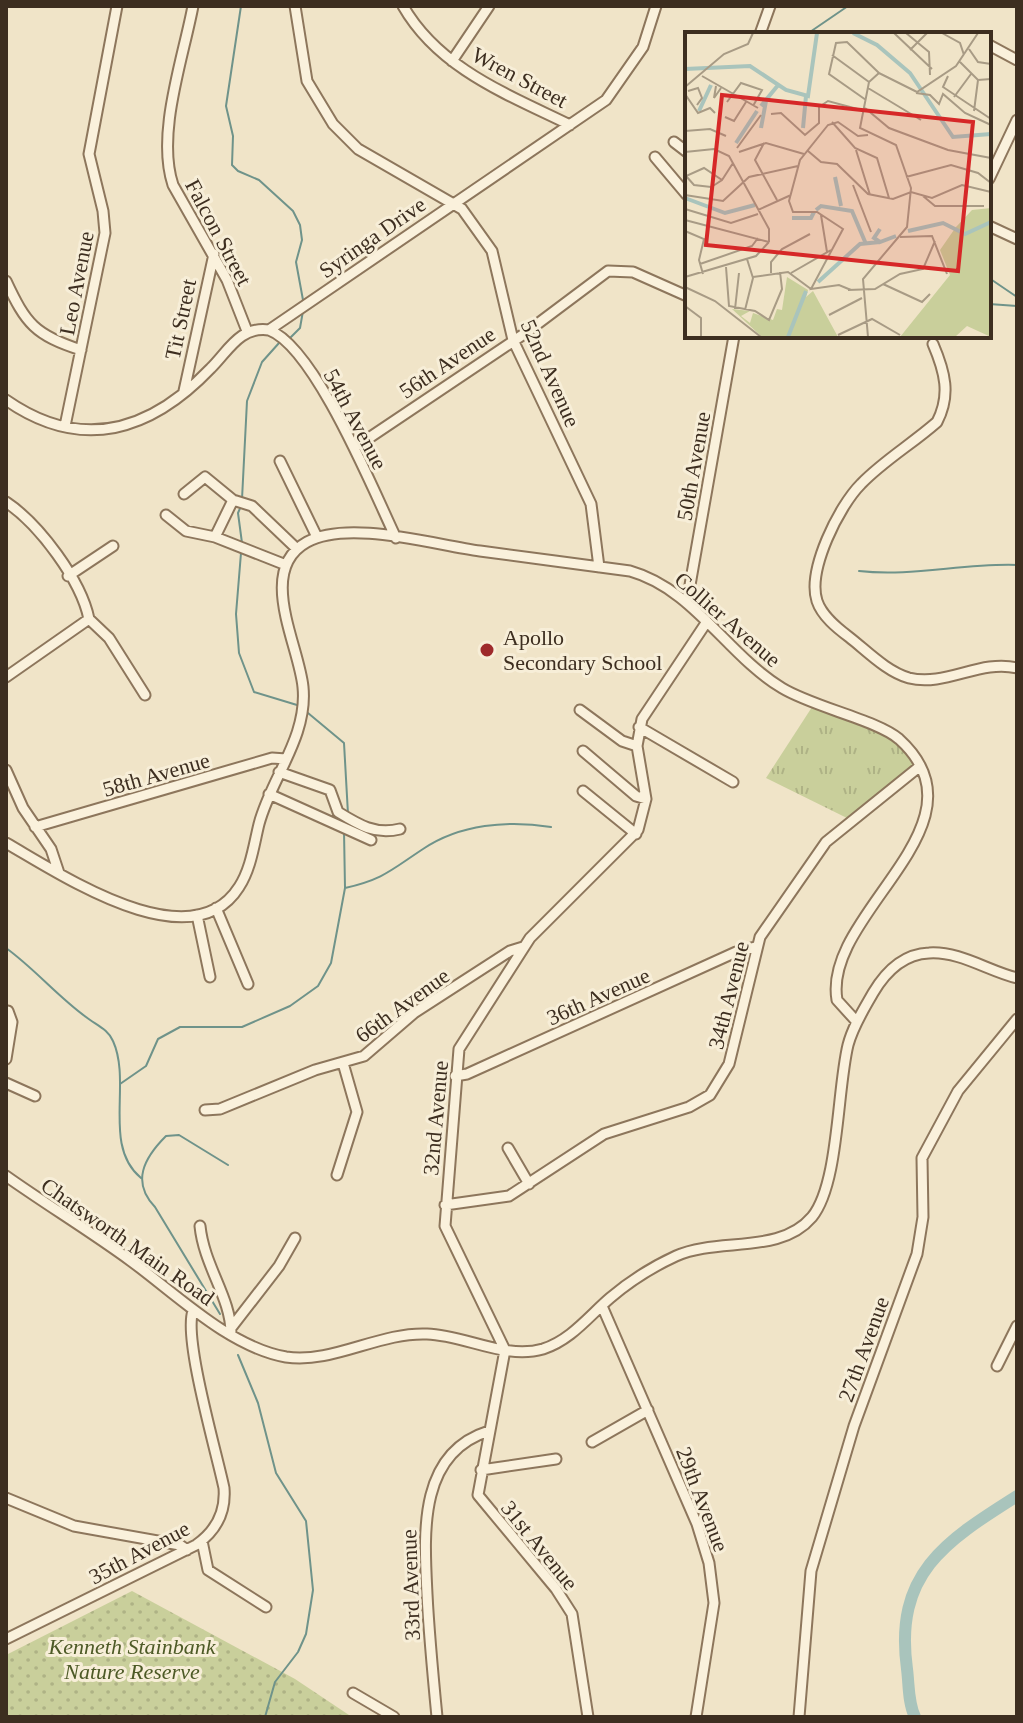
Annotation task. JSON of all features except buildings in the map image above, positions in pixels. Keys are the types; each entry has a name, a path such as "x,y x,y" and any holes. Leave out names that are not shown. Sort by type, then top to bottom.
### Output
{"street":[{"name":"Leo Avenue","path":"65,426 106,221 89,154 117,6"},
{"name":"Falcon Street","path":"193,6 168,134 168,169 173,185 214,254 247,331"},
{"path":"295,6 307,81 333,124 367,155 454,203"},
{"name":"Wren Street","path":"403,6 415,24 471,76 570,125"},
{"name":"Wren Street","path":"452,61 489,6"},
{"name":"Syringa Drive","path":"269,330 606,100 632,67 647,39 656,6"},
{"path":"761,32 770,6"},
{"path":"991,46 1017,60"},
{"path":"992,167 1017,121"},
{"path":"674,142 685,150"},
{"path":"655,157 685,190"},
{"name":"52nd Avenue","path":"454,203 462,209 494,257 513,340 587,494 594,515 599,567"},
{"path":"991,227 1017,239"},
{"name":"Tit Street","path":"184,391 214,254"},
{"name":"56th Avenue","path":"354,448 608,271 633,272 685,295"},
{"path":"6,281 29,324 53,340 81,350"},
{"path":"6,400 65,426 92,430 130,426 149,417 184,391 247,331 269,330"},
{"name":"54th Avenue","path":"269,330 286,342 318,381 354,448 396,538"},
{"name":"50th Avenue","path":"687,602 734,338"},
{"path":"933,344 946,384 942,412 930,429 870,475 852,495 834,523 816,575 817,599 838,629 902,676 924,680 993,666 1017,668"},
{"path":"280,461 317,537"},
{"path":"184,494 205,477 233,500 252,506 297,549"},
{"path":"215,537 233,500"},
{"path":"6,502 36,527 83,599 89,619 109,638 145,695"},
{"path":"6,843 59,873 136,909 169,916 197,915 216,908 231,898 245,876 269,794 299,727 304,695 283,596 286,565 215,537 186,531 166,515"},
{"name":"Collier Avenue","path":"286,565 297,549 317,537 356,534 642,575 687,602 749,665 782,688 890,733 910,752 919,767 927,805 909,854 857,931 838,977 837,1000 857,1022"},
{"path":"68,576 113,546"},
{"path":"6,677 89,619"},
{"name":"32nd Avenue","path":"505,1350 446,1232 445,1205 455,1076 463,1041 523,947 636,834 646,799 637,746 639,727 645,712 706,623"},
{"path":"580,710 622,741 637,746"},
{"path":"639,727 733,782"},
{"path":"583,751 636,796 646,799"},
{"name":"58th Avenue","path":"35,827 272,758 286,759"},
{"name":"34th Avenue","path":"445,1205 499,1199 529,1184 604,1134 689,1107 710,1095 720,1083 733,1050 755,947 826,842 919,767"},
{"path":"6,770 35,827 51,849 59,873"},
{"path":"279,772 330,790 346,821 371,840"},
{"path":"583,791 636,834"},
{"path":"269,794 380,833 400,829"},
{"path":"216,908 248,984"},
{"path":"197,915 210,977"},
{"name":"66th Avenue","path":"205,1110 220,1109 308,1073 364,1056 414,1013 446,991 510,951 523,947"},
{"name":"36th Avenue","path":"455,1076 467,1074 736,952 755,947"},
{"name":"Chatsworth Main Road","path":"6,1176 128,1259 193,1311 285,1356 321,1355 378,1339 415,1334 450,1336 505,1350 532,1351 556,1343 628,1283 678,1256 704,1246 781,1237 803,1226 813,1216 826,1188 848,1046 857,1022 887,973 916,955 951,955 1017,978"},
{"path":"6,1059 12,1022 8,1011"},
{"name":"27th Avenue","path":"799,1717 811,1571 854,1426 917,1254 923,1217 922,1158 958,1091 1017,1019"},
{"path":"337,1175 357,1112 343,1063"},
{"path":"7,1086 35,1096"},
{"path":"508,1148 529,1184"},
{"name":"Chatsworth Main Road","path":"200,1226 207,1262 230,1310 231,1330"},
{"name":"Chatsworth Main Road","path":"231,1330 279,1266 295,1238"},
{"name":"29th Avenue","path":"602,1306 697,1524 713,1584 714,1603 696,1717"},
{"name":"35th Avenue","path":"6,1639 187,1550 202,1541 219,1522 225,1496 192,1335 193,1311"},
{"path":"997,1366 1017,1326"},
{"name":"31st Avenue","path":"505,1350 478,1486 481,1500 556,1589 572,1614 588,1717"},
{"path":"592,1442 648,1410"},
{"name":"33rd Avenue","path":"437,1717 429,1642 426,1512 434,1484 450,1455 466,1441 489,1431"},
{"path":"481,1470 556,1459"},
{"path":"6,1498 74,1526 180,1545 187,1550"},
{"path":"202,1541 208,1570 266,1607"},
{"path":"353,1693 394,1717"}],"green space":[{"path":"814,704 891,733 920,767 851,820 766,778"},
{"name":"Kenneth Stainbank Nature Reserve","path":"132,1591 295,1679 352,1717 6,1717 6,1655"}],"waterway":[{"path":"241,6 226,106 233,136 232,165 259,180 293,211 300,225 302,240 296,262 303,300"},
{"path":"810,32 848,6"},
{"path":"991,279 1017,297"},
{"path":"991,304 1017,306"},
{"path":"289,339 300,328 303,311"},
{"path":"242,499 247,401 262,362 279,343"},
{"path":"241,506 238,513 242,543"},
{"path":"241,553 236,614 239,653 254,692 297,705"},
{"path":"859,571 898,572 1017,565"},
{"path":"308,713 344,743 348,814"},
{"path":"345,888 378,877 437,841 468,829 501,824 551,827"},
{"path":"120,1084 146,1066 158,1039 180,1027 242,1027 290,1006 318,986 331,963 345,888 344,831"},
{"path":"6,948 111,1037 120,1076 123,1149 129,1165 141,1178"},
{"path":"220,1314 148,1198 142,1179 152,1153 166,1136 179,1135 228,1165"},
{"path":"238,1355 258,1403 276,1473 306,1521 313,1590 306,1634 298,1652 275,1682 265,1717"},
{"path":"915,1717 909,1693 905,1636 908,1608 917,1585 930,1564 947,1546 1017,1496"}],"place":[{"name":"Apollo Secondary School","path":"487,650"}]}
